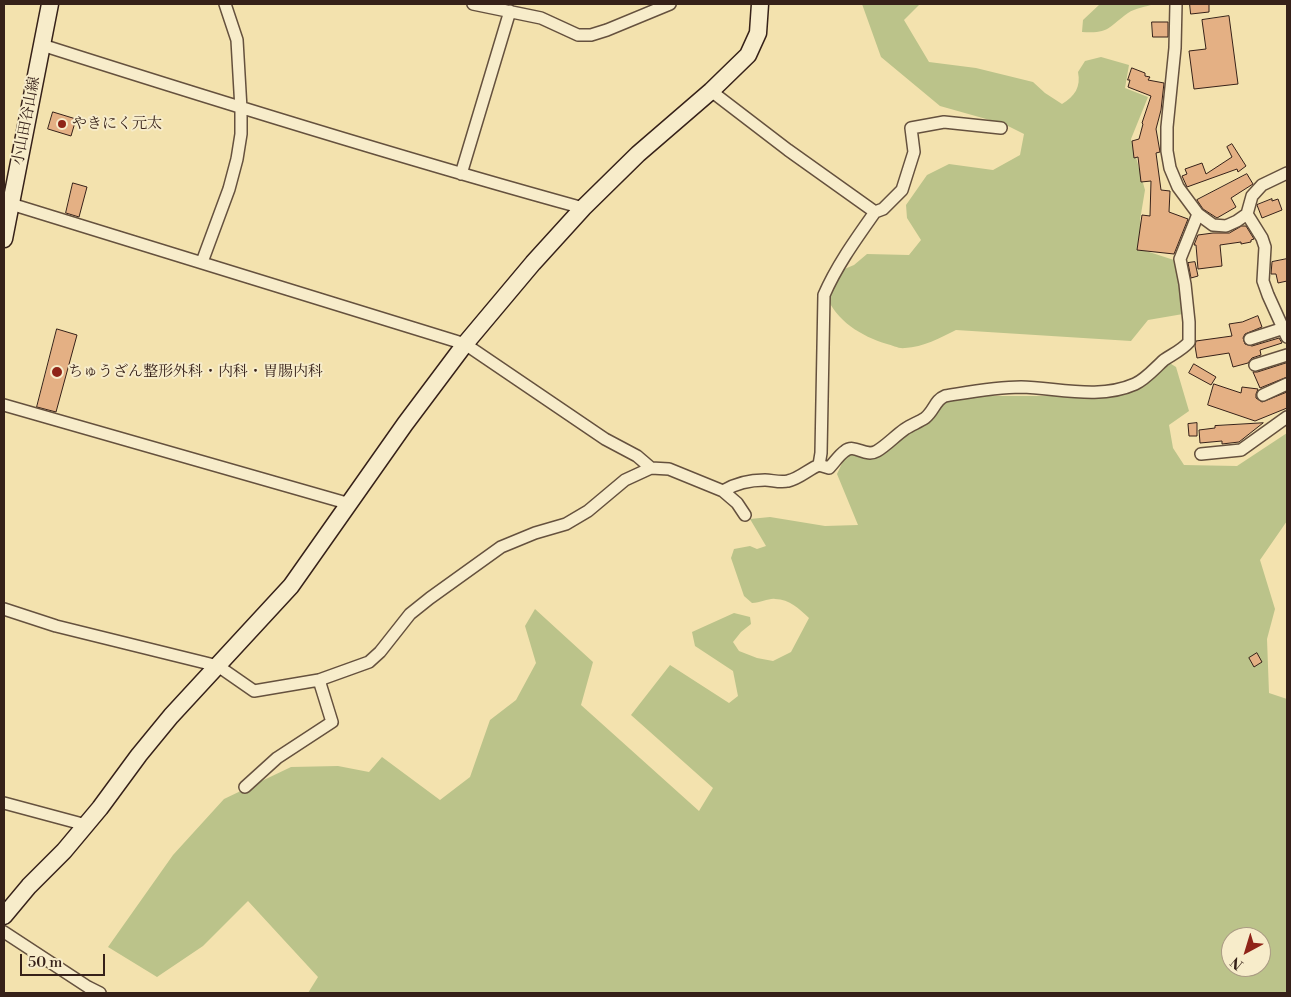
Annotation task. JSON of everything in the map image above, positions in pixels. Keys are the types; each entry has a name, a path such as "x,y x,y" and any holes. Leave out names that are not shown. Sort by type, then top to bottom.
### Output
{"street":[{"name":"小山田谷山線","path":"4,239 50,4"},
{"path":"202,262 229,190 241,134 242,109 237,40 225,4"},
{"path":"473,4 541,18 578,35 591,35 608,30 670,4"},
{"path":"4,916 29,886 64,851 86,825 144,748 171,716 291,586 405,424 465,344 533,262 583,208 638,154 748,55 758,33 760,4"},
{"path":"1176,4 1175,48 1167,127 1167,151 1170,168 1178,187 1198,214 1213,225 1226,226 1247,214 1252,196 1262,185 1287,172"},
{"path":"461,174 510,11"},
{"path":"42,45 242,109 583,208"},
{"path":"710,91 874,212"},
{"path":"819,465 821,453 824,295 846,252 874,212 883,208 902,190 914,152 911,128 944,122 1001,128"},
{"path":"11,204 465,344 606,439 637,456 651,468"},
{"path":"723,491 748,481 787,482 819,465 829,468 846,449 853,448 871,454 906,428 924,418 939,398 945,396 990,389 1021,387 1092,393 1136,384 1166,359 1184,348 1189,342 1185,284 1180,259 1198,214"},
{"path":"1247,214 1262,238 1265,247 1263,280 1286,333 1250,339"},
{"path":"1255,365 1287,355"},
{"path":"1263,395 1287,384"},
{"path":"4,404 350,504"},
{"path":"1201,454 1241,450 1287,417"},
{"path":"4,609 56,626 218,666 254,691 319,680 369,662 380,652 410,614 500,548 535,533 563,525 588,511 625,480 651,468 669,469 723,491 737,503 745,515"},
{"path":"245,788 277,758 332,722 319,680"},
{"path":"4,804 86,825"},
{"path":"4,932 100,993"}],"green space":[{"path":"862,4 920,4 904,20 929,62 976,68 1033,82 1045,93 1062,104 1076,91 1079,82 1078,72 1085,61 1101,57 1129,65 1125,88 1148,97 1131,139 1145,190 1140,220 1146,251 1177,261 1183,314 1148,320 1131,341 956,330 925,344 903,348 868,337 843,320 830,304 826,295 842,270 854,265 867,254 909,255 921,240 907,218 906,205 927,175 949,164 993,170 1020,155 1024,134 1004,124 940,106 881,57"},
{"path":"1100,4 1154,4 1131,11 1104,31 1082,32 1083,20"},
{"path":"1168,362 1176,367 1189,411 1169,425 1173,448 1184,465 1237,466 1287,433 1287,521 1260,560 1275,609 1267,639 1269,693 1287,699 1287,993 308,993 318,977 248,901 203,946 157,977 108,947 173,855 224,799 291,767 338,766 369,772 382,757 440,800 470,777 490,720 516,700 536,663 525,626 535,609 593,662 581,705 699,811 713,788 631,715 670,665 729,703 738,696 733,671 695,646 692,632 734,613 750,617 751,624 733,642 739,651 757,658 773,661 791,652 809,618 794,605 780,599 752,603 744,596 731,558 734,549 750,546 757,549 766,546 750,519 770,517 825,526 858,525 837,474 844,459 851,453 864,458 947,399 973,396 1115,395"}],"building":[{"path":"1190,4 1209,4 1209,12 1191,14"},
{"path":"1229,16 1238,84 1194,89 1189,51 1206,49 1202,20"},
{"path":"1152,22 1168,22 1168,37 1153,37"},
{"path":"1132,68 1145,73 1145,76 1150,77 1148,80 1164,83 1161,110 1156,129 1160,152 1156,153 1161,190 1170,191 1169,212 1188,219 1174,254 1137,250 1142,215 1150,216 1151,181 1141,182 1138,157 1134,158 1132,141 1139,139 1151,96 1128,87"},
{"name":"やきにく元太","path":"53,112 76,119 71,136 48,129"},
{"path":"1232,144 1246,166 1238,172 1237,169 1187,187 1182,176 1187,174 1185,169 1202,163 1206,174 1232,157 1227,147"},
{"path":"1247,174 1253,184 1231,198 1236,207 1217,218 1203,209 1197,200"},
{"path":"73,183 87,187 79,217 66,213"},
{"path":"1272,199 1272,201 1278,199 1282,210 1262,218 1257,205"},
{"path":"1242,226 1246,226 1254,239 1251,242 1220,245 1222,266 1198,269 1196,245 1194,245 1198,235 1229,233"},
{"path":"1287,259 1287,281 1278,283 1276,274 1271,274 1272,262"},
{"path":"1195,262 1198,276 1191,278 1188,263"},
{"path":"1258,316 1262,327 1245,334 1243,338 1245,344 1252,346 1279,338 1282,343 1260,350 1261,355 1252,358 1248,363 1233,367 1229,353 1197,358 1196,341 1232,336 1229,324 1242,322"},
{"name":"ちゅうざん整形外科・内科・胃腸内科","path":"57,329 77,335 56,412 37,407"},
{"path":"1287,363 1287,377 1260,388 1253,372"},
{"path":"1194,364 1216,377 1211,385 1189,373"},
{"path":"1214,384 1241,393 1242,387 1258,389 1256,398 1262,402 1287,392 1287,408 1255,421 1208,405"},
{"path":"1197,423 1197,436 1189,436 1188,424"},
{"path":"1263,423 1239,442 1222,444 1222,441 1200,443 1199,430 1215,428 1215,426"},
{"path":"1257,653 1262,662 1254,667 1249,658"}],"place":[{"name":"やきにく元太","path":"62,124"},
{"name":"ちゅうざん整形外科・内科・胃腸内科","path":"57,372"}]}
